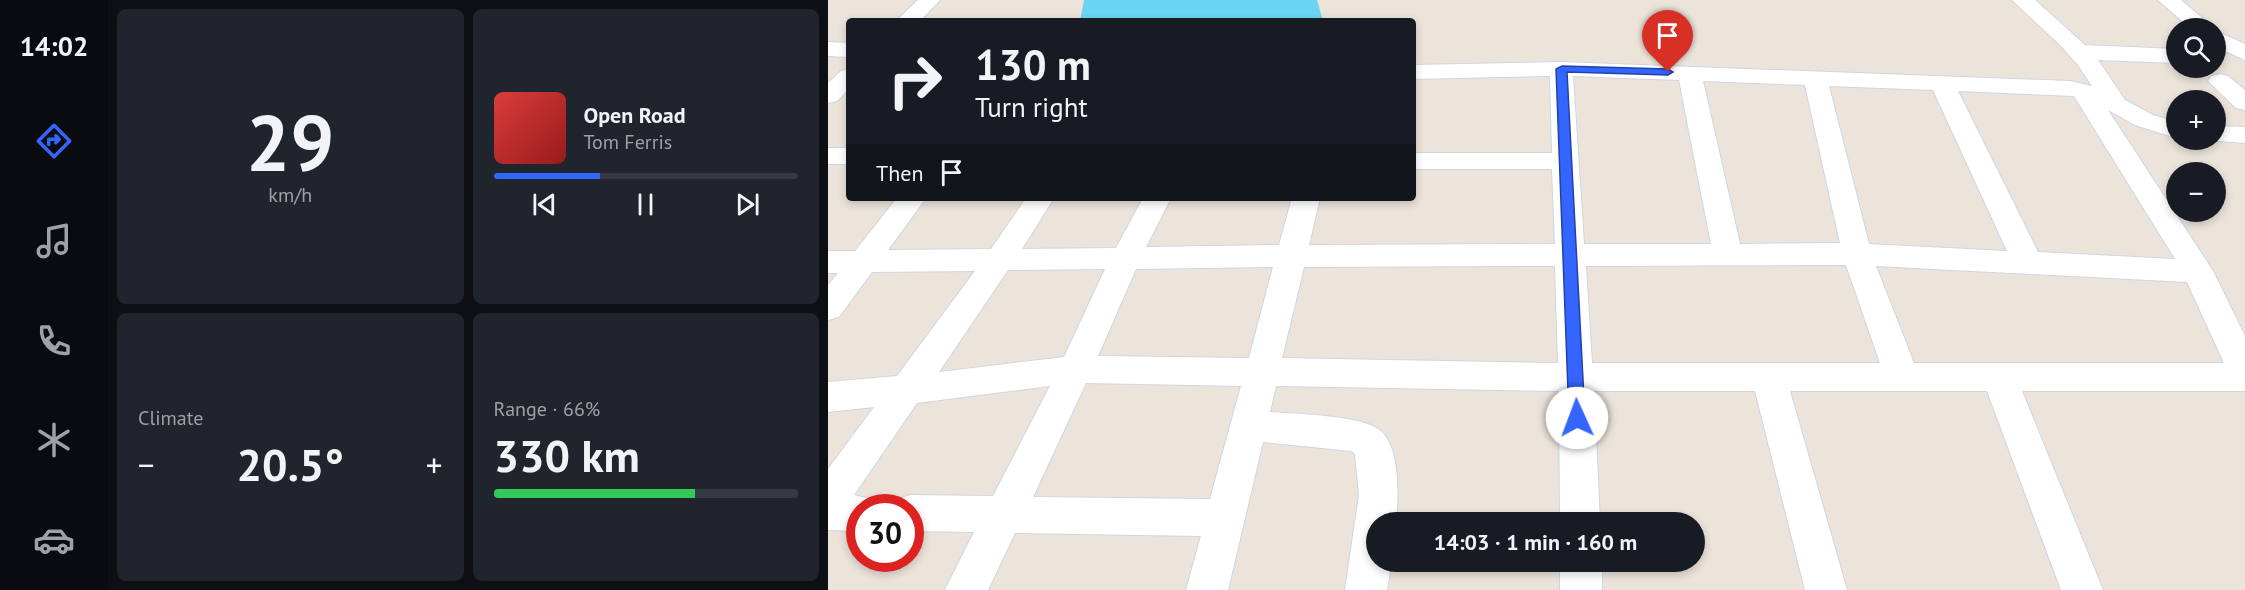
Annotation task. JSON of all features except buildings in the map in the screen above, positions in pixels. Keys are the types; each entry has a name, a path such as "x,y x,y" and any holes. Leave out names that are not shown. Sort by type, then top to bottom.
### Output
{"street":[{"path":"910,18 930,0"},
{"path":"2022,0 2078,52 2114,101"},
{"path":"2168,0 2190,18"},
{"path":"2226,43 2245,53"},
{"path":"828,49 846,50"},
{"path":"2078,52 2166,56"},
{"path":"2226,69 2245,63"},
{"path":"1416,72 1562,69 1815,77 2082,90 2114,101 2144,120 2166,127"},
{"path":"1562,69 1580,512"},
{"path":"1689,73 1728,255"},
{"path":"1815,77 1857,254 1902,377"},
{"path":"2224,78 2245,103"},
{"path":"828,96 846,79"},
{"path":"1942,83 2027,261"},
{"path":"2082,90 2198,271 2245,371"},
{"path":"2226,134 2245,135"},
{"path":"828,156 846,156"},
{"path":"1416,161 1566,160"},
{"path":"828,308 910,201"},
{"path":"828,500 1038,201"},
{"path":"966,590 1155,201"},
{"path":"1207,590 1305,201"},
{"path":"828,262 1292,256 1857,254 2198,271"},
{"path":"828,397 907,390 1075,369 1576,377 2245,377"},
{"path":"1769,377 1826,590"},
{"path":"1999,377 2082,590"},
{"path":"1249,425 1355,436 1369,443 1376,458 1379,478 1366,590"},
{"path":"828,512 846,513"},
{"path":"924,513 1226,518"},
{"path":"1581,572 1581,590"}],"water":[{"path":"1084,0 1317,0 1322,18 1081,18"}],"route":[{"path":"1577,418 1562,69 1668,72"}]}
